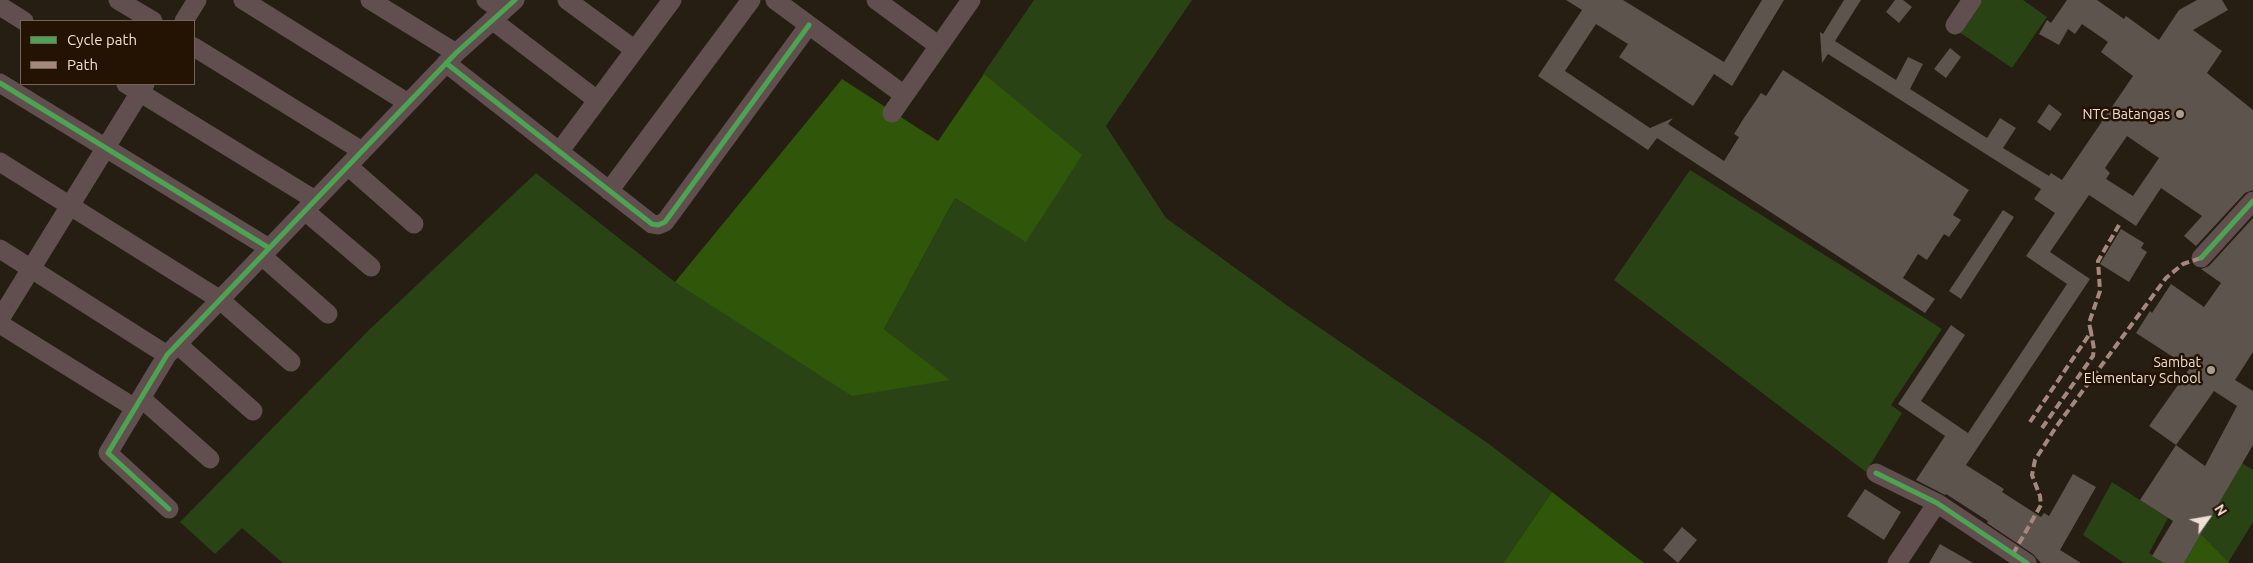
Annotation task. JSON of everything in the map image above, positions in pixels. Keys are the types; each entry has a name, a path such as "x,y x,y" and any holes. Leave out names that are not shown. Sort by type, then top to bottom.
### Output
{"street":[{"path":"118,0 151,20"},
{"path":"185,20 197,0"},
{"path":"243,0 408,103"},
{"path":"370,0 451,58 559,152 652,224 658,225 665,222 808,25"},
{"path":"486,0 503,10 598,100"},
{"path":"567,0 635,50"},
{"path":"609,191 751,0"},
{"path":"775,0 904,96"},
{"path":"876,0 939,46"},
{"path":"892,113 971,0"},
{"path":"1955,25 1972,0"},
{"path":"559,152 670,1"},
{"path":"0,6 22,20"},
{"path":"169,510 108,453 172,350 451,58 503,10"},
{"path":"195,48 362,150"},
{"path":"0,83 106,148 265,252 328,314"},
{"path":"0,319 106,148 137,87 310,206 370,267"},
{"path":"0,162 219,299 291,362"},
{"path":"348,166 414,224"},
{"path":"2201,258 2253,201"},
{"path":"0,249 31,269 172,350 253,411"},
{"path":"0,324 138,403 210,459"},
{"path":"1876,474 1937,503 2027,563"},
{"path":"1897,563 1937,503"}],"green space":[{"path":"1034,0 1192,0 1106,126 1166,218 1288,306 1489,444 1552,492 1503,563 283,563 242,528 215,554 180,522 369,330 536,173 675,282 949,380 884,329 955,198 1026,241 983,74"},
{"path":"1981,0 2023,0 2047,17 2012,68 1959,32"},
{"path":"984,74 1082,155 1026,242 955,198 884,329 950,380 852,396 675,282 842,79 938,141"},
{"path":"1690,170 1942,329 1891,405 1902,413 1866,472 1614,280"},
{"path":"2242,463 2253,470 2253,522 2228,563 2201,534"},
{"path":"2112,482 2168,518 2149,553 2164,563 2124,563 2083,535"},
{"path":"1552,492 1644,563 1503,563"},
{"path":"2201,534 2229,563 2184,563"}],"building":[{"path":"1566,0 1623,0 1724,62 1762,0 1784,0 1732,86 1714,74 1693,106 1619,57 1628,44 1596,24 1565,71 1650,128 1673,118 1668,124 1724,161 1739,137 1734,134 1742,121 1761,93 1766,96 1783,70 1969,190 1953,215 1961,220 1949,237 1944,234 1927,260 1918,254 1903,278 1935,299 1925,313 1657,138 1648,150 1538,76 1582,10"},
{"path":"1844,0 1861,0 1835,41 1896,80 1908,57 1923,64 1910,89 1987,138 2000,118 2016,128 2003,148 2049,176 2051,173 2062,180 2133,76 2101,52 2108,42 2082,24 2075,34 2068,29 2059,45 2039,34 2047,20 2051,23 2067,0 2097,0 2124,19 2126,16 2159,40 2179,10 2197,0 2222,0 2228,10 2193,30 2222,51 2207,73 2253,110 2253,190 2245,193 2196,246 2184,236 2202,216 2161,188 2136,226 2089,195 2050,252 2090,279 1966,465 2004,489 2002,492 2041,517 2044,513 2049,516 2073,474 2096,487 2060,550 2081,563 2041,563 2033,554 1987,523 1988,521 1946,494 1916,480 1945,436 1898,404 1951,325 1965,335 1921,401 1968,433 2067,284 2026,256 2055,213 2034,199 2041,189 1828,54 1822,63 1820,32 1823,34","holes":["2127,136 2159,158 2133,196 2106,179 2110,173 2105,168"]},
{"path":"1895,0 1903,0 1912,7 1899,23 1886,12"},
{"path":"1950,48 1961,57 1946,78 1934,69"},
{"path":"2049,104 2062,114 2050,131 2037,122"},
{"path":"2003,210 2014,217 1961,299 1949,291"},
{"name":"Sambat Elementary School","path":"2253,218 2253,352 2235,380 2253,391 2253,445 2184,563 2164,563 2152,556 2173,521 2140,500 2176,445 2149,426 2190,368 2136,333 2171,284 2204,307 2221,283 2201,269 2209,266","holes":["2214,391 2237,406 2205,466 2176,445"]},
{"path":"2121,229 2144,243 2141,248 2147,252 2129,282 2100,264"},
{"path":"1865,489 1901,512 1884,540 1847,516"},
{"path":"1682,527 1697,540 1678,563 1663,550"},
{"path":"1940,544 1973,563 1929,563"}],"marked path":[{"path":"2030,422 2091,332 2089,323 2100,291 2098,261 2119,225"},
{"path":"2013,554 2041,505 2040,496 2032,475 2035,460 2056,427 2166,278 2183,264 2201,258"},
{"path":"2042,428 2093,356 2094,349 2091,332"}],"cycle path":[{"path":"169,509 108,453 167,355 456,53 515,0"},
{"path":"446,63 652,224 658,225 665,222 809,25"},
{"path":"0,83 269,248"},
{"path":"2201,258 2253,201"},
{"path":"1876,473 1937,503 2027,563"}],"place":[{"name":"NTC Batangas","path":"2180,114"},
{"name":"Sambat Elementary School","path":"2211,370"}]}
